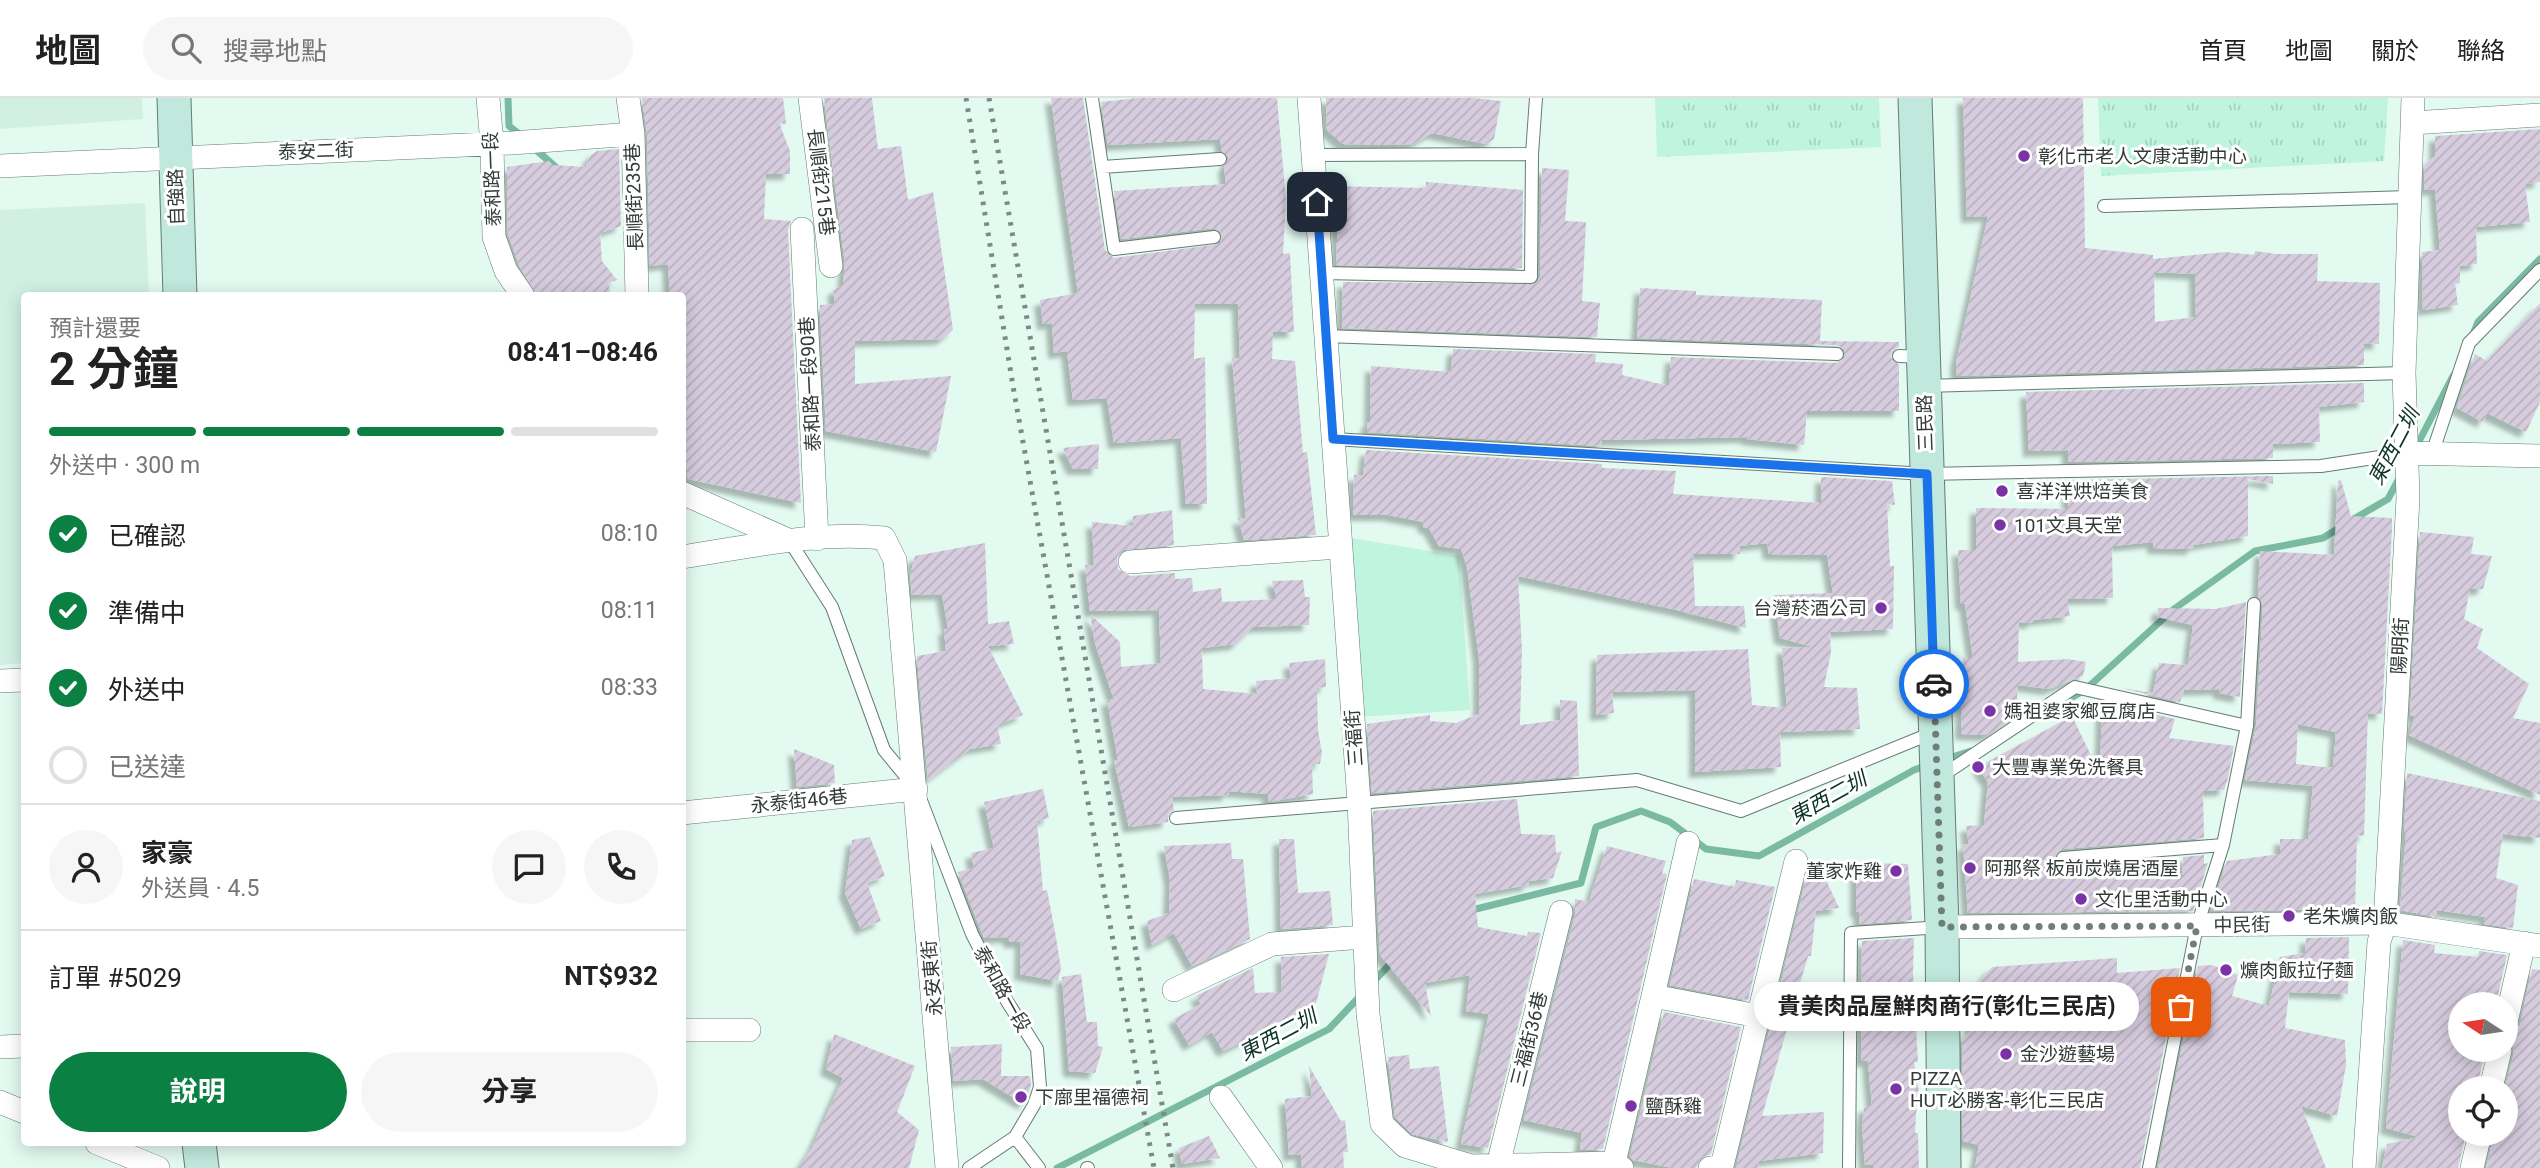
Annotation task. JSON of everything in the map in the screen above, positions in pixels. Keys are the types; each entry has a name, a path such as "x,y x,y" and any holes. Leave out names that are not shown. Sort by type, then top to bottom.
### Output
{"street":[{"name":"自強路","path":"174,98 180,292"},
{"name":"泰和路一段","path":"488,98 512,143 494,237 506,271 520,292"},
{"name":"長順街235巷","path":"628,98 633,134 637,292"},
{"name":"長順街215巷","path":"810,98 831,266"},
{"name":"三福街","path":"1309,98 1359,802 1368,1014 1382,1124 1405,1146 1471,1166 1618,1166"},
{"name":"三民路","path":"1915,98 1915,366 1927,474 1942,927 1944,1168"},
{"name":"陽明街","path":"2364,1168 2379,942 2385,923 2408,498 2404,373 2413,98"},
{"path":"2412,123 2540,115"},
{"name":"泰安二街","path":"0,166 175,156 512,143 633,134"},
{"name":"泰和路一段90巷","path":"802,229 817,539"},
{"path":"2406,453 2540,456"},
{"name":"泰和路一段","path":"686,495 789,540"},
{"name":"泰和路一段","path":"686,556 789,540 884,538 895,560 916,789"},
{"path":"1130,562 1339,547"},
{"path":"0,681 21,680"},
{"name":"永泰街46巷","path":"686,813 916,789"},
{"name":"永安東街","path":"916,789 947,1168"},
{"path":"1618,1166 1688,843"},
{"path":"1710,1168 1722,1166 1796,861"},
{"name":"三福街36巷","path":"1498,1165 1561,912"},
{"name":"中民街","path":"1942,927 2385,923 2532,944"},
{"path":"1174,990 1272,944 1364,937"},
{"path":"2516,992 2532,944"},
{"path":"1653,996 1758,1016"},
{"path":"686,1030 749,1030"},
{"path":"0,1047 21,1046"},
{"path":"1221,1097 1271,1168"},
{"path":"0,1102 21,1111"},
{"path":"104,1146 158,1168"},
{"path":"200,1146 202,1168"},
{"path":"2472,1168 2477,1146"}],"lane":[{"path":"1092,98 1114,249 1214,237"},
{"path":"1322,273 1531,278 1532,153 1536,98"},
{"path":"1313,155 1532,153"},
{"path":"1102,167 1220,159"},
{"path":"2104,206 2409,197"},
{"path":"2432,454 2469,343 2540,270"},
{"path":"1324,335 1837,354"},
{"path":"1915,366 2404,373"},
{"path":"1333,439 1927,474 2321,466 2406,453"},
{"name":"泰和路一段","path":"789,540 832,607 884,750 916,789 972,934 1004,998 1037,1049 1040,1087 1034,1105 1015,1137 969,1168"},
{"path":"2149,1168 2197,926 2223,845 2247,726 2254,604"},
{"path":"1937,779 2075,687 2247,726"},
{"path":"1176,818 1637,780 1741,811 1936,732"},
{"path":"2063,858 2223,845"},
{"path":"1849,1168 1851,933 1942,927"},
{"path":"1015,1137 1039,1168"}],"shaded area":[{"path":"0,98 142,98 143,119 0,129"},
{"path":"145,203 149,292 21,292 21,663 0,665 0,210"}],"green space":[{"path":"1655,98 1879,98 1881,147 1657,157"},
{"path":"2098,98 2388,98 2384,161 2101,176"},
{"path":"1345,537 1459,556 1470,710 1359,717"}],"building":[{"path":"642,98 783,98 786,124 779,123 790,151 790,174 766,174 764,219 791,221 788,230 801,503 688,479 686,292 670,292 668,264 650,266 647,134"},
{"path":"824,98 872,98 878,149 901,146 908,200 933,192 953,330 942,339 855,341 855,384 951,376 936,452 826,431 820,305 835,304 833,290 843,285 845,264"},
{"path":"1051,98 1083,98 1105,250 1114,258 1220,244 1221,232 1214,228 1121,239 1114,191 1226,184 1224,167 1229,158 1222,151 1220,139 1108,145 1101,102 1138,98 1277,98 1286,200 1283,254 1290,253 1294,332 1273,332 1272,359 1295,361 1303,453 1307,452 1316,535 1244,540 1238,518 1246,519 1232,358 1240,358 1238,304 1195,304 1194,359 1205,357 1207,504 1186,504 1181,438 1114,443 1107,398 1073,400 1067,351 1054,353 1052,323 1043,324 1040,300 1078,293"},
{"path":"1326,98 1473,98 1501,101 1494,139 1486,144 1432,133 1413,144 1385,145 1343,144 1327,130"},
{"path":"1963,98 2083,98 2085,248 2153,255 2153,259 2225,252 2254,255 2255,251 2318,254 2317,281 2380,283 2379,344 2364,343 2364,365 1957,376 1956,363 1988,216 1967,217","holes":["2154,272 2195,274 2196,317 2155,322"]},
{"path":"2540,129 2540,182 2525,184 2530,222 2476,227 2477,264 2460,266 2460,283 2455,284 2458,305 2423,310 2422,252 2440,250 2435,189 2424,190 2425,165 2435,156 2435,136"},
{"path":"619,149 621,226 600,233 602,261 617,280 608,283 610,292 535,292 519,265 508,234 507,167 549,161 553,165 586,167 590,156 597,151"},
{"path":"1542,168 1569,170 1565,221 1586,222 1582,301 1600,303 1597,337 1342,328 1343,282 1536,284 1540,277"},
{"path":"1426,182 1523,190 1522,268 1336,265 1338,219 1332,219 1329,186 1426,188"},
{"path":"1640,288 1696,291 1696,295 1822,300 1820,341 1899,342 1899,347 1892,351 1890,356 1899,365 1899,411 1807,411 1804,445 1747,437 1602,440 1602,446 1367,432 1367,422 1370,422 1371,366 1451,372 1453,349 1596,354 1595,362 1623,364 1622,375 1669,386 1671,357 1837,363 1845,358 1844,349 1837,345 1637,338"},
{"path":"2540,303 2540,402 2526,432 2487,413 2483,422 2457,408 2475,354 2487,361"},
{"path":"2364,383 2364,402 2319,407 2320,442 2273,444 2273,458 2068,462 2068,450 2029,451 2026,392"},
{"path":"1099,444 1098,469 1073,469 1063,448"},
{"path":"1366,450 1676,471 1673,494 1821,503 1821,477 1892,481 1895,505 1887,504 1890,566 1894,566 1893,629 1830,632 1831,652 1824,687 1857,688 1860,729 1780,732 1781,767 1695,772 1695,690 1612,692 1614,713 1596,715 1597,655 1748,649 1752,705 1787,708 1782,648 1813,647 1780,638 1774,595 1833,593 1827,555 1769,554 1767,543 1740,546 1740,554 1693,554 1695,606 1744,606 1746,628 1677,610 1518,576 1522,650 1520,725 1560,720 1560,700 1577,701 1579,776 1372,793 1367,724 1430,715 1430,721 1456,723 1479,714 1479,659 1467,567 1461,549 1439,546 1429,528 1423,527 1424,522 1388,515 1353,515 1354,475 1363,475"},
{"path":"2273,476 2273,484 2248,479 2248,536 2194,545 2192,549 2153,548 2153,542 2112,546 2113,598 2067,599 2070,616 2034,620 2031,623 2019,622 2018,662 2068,659 2086,662 2083,676 2049,689 2018,685 2016,716 1988,735 1961,734 1963,658 1973,658 1965,604 1961,604 1958,550 1976,550 1976,508 2068,509 2068,480"},
{"path":"2341,480 2351,516 2392,518 2382,714 2368,713 2364,836 2357,835 2355,909 2211,911 2227,861 2280,854 2280,839 2308,839 2313,786 2245,780 2256,726 2263,605 2258,596 2260,551 2334,555 2338,481","holes":["2298,724 2336,732 2333,768 2296,764"]},
{"path":"1172,510 1174,545 1123,550 1117,557 1118,569 1130,576 1175,573 1175,579 1192,578 1193,592 1221,588 1222,602 1277,599 1272,581 1303,580 1305,597 1310,597 1309,625 1253,627 1236,644 1202,648 1203,689 1257,694 1256,681 1291,678 1289,663 1325,659 1326,687 1317,688 1318,730 1322,753 1320,764 1312,764 1313,794 1269,802 1268,794 1228,791 1229,795 1172,797 1174,810 1168,814 1168,822 1129,827 1114,760 1118,760 1107,699 1114,700 1095,643 1090,614 1120,642 1121,667 1161,663 1159,610 1090,611 1085,565 1094,565 1092,522 1133,526 1133,516"},
{"path":"2420,532 2474,537 2471,554 2492,556 2483,589 2470,589 2464,619 2483,629 2477,648 2529,684 2513,718 2540,723 2540,795 2409,735 2415,716 2410,715"},
{"path":"985,543 988,624 1009,621 1014,644 988,646 1023,715 997,725 1001,744 970,749 928,780 917,656 946,651 944,629 948,629 942,594 912,595 910,576 915,556"},
{"path":"2246,602 2240,697 2219,693 2219,689 2184,690 2180,702 2121,688 2153,693 2159,663 2188,665 2193,625 2157,617 2158,608 2216,609"},
{"path":"2102,702 2175,719 2169,738 2234,746 2228,778 2224,790 2203,791 2204,838 2062,849 2055,854 2055,862 2064,867 2118,862 2116,880 2182,878 2183,857 2204,855 2204,864 2208,863 2193,911 1968,913 1963,844 1969,845 1966,826 1984,825 1988,782 1978,767 2072,716 2100,774"},
{"path":"794,749 834,765 835,783 797,787"},
{"path":"2407,773 2540,801 2540,838 2503,834 2496,878 2518,885 2513,928 2484,924 2485,917 2437,910 2437,917 2400,910"},
{"path":"1043,789 1049,818 1037,821 1043,891 1047,890 1061,968 1058,981 1020,974 1021,942 1010,942 1008,937 984,938 958,872 974,868 971,853 994,848 984,802"},
{"path":"1517,799 1521,834 1555,835 1556,853 1562,851 1553,878 1475,894 1478,927 1527,936 1528,932 1541,933 1488,1148 1461,1144 1489,1014 1466,1011 1470,975 1425,983 1431,1016 1380,955 1373,811"},
{"path":"870,837 885,876 867,883 881,921 861,929 845,893 852,840"},
{"path":"1279,839 1294,839 1298,893 1330,891 1333,925 1281,929"},
{"path":"1231,843 1232,859 1243,859 1250,939 1192,966 1174,933 1152,945 1147,921 1169,913 1170,880 1164,846"},
{"path":"1607,846 1666,861 1662,873 1667,874 1603,1149 1580,1150 1582,1133 1524,1120 1575,915 1575,899 1589,902"},
{"path":"1865,863 1908,864 1912,920 1860,924 1859,912 1856,911 1856,867 1864,868"},
{"path":"1807,875 1826,880 1839,908 1816,911 1811,956 1808,956 1762,1116 1824,1112 1823,1153 1759,1161 1758,1168 1736,1168"},
{"path":"1694,879 1735,887 1736,880 1775,887 1748,1000 1670,985"},
{"path":"2349,937 2348,994 2289,992 2285,1028 2345,1040 2346,1065 2337,1116 2301,1106 2326,1168 2158,1168 2198,966 2212,965 2238,975 2232,996 2269,1006 2280,957 2305,953 2306,938"},
{"path":"1914,938 1913,973 1918,1062 1914,1062 1920,1098 1917,1098 1915,1133 1918,1133 1919,1168 1874,1168 1873,1164 1865,1165 1862,1127 1864,1107 1872,1106 1868,1061 1861,1060 1862,941"},
{"path":"2403,940 2435,945 2434,953 2478,957 2479,951 2507,955 2499,992 2448,992 2448,1062 2483,1062 2480,1076 2448,1076 2448,1146 2463,1146 2458,1168 2382,1168 2387,1144 2419,1137 2386,1128"},
{"path":"1329,954 1315,1007 1223,1051 1212,1032 1189,1045 1174,1019 1201,1004 1196,996 1253,968 1255,993 1282,992 1281,957"},
{"path":"2117,958 2117,973 2180,968 2140,1168 1975,1168 1979,1145 1963,1141 1962,1040 1971,1030 1971,992 1992,967"},
{"path":"2532,969 2540,970 2540,1168 2486,1168 2491,1146 2518,1146 2518,1076 2508,1076 2512,1062 2518,1062 2520,1025"},
{"path":"1081,974 1087,1022 1097,1022 1098,1046 1103,1047 1095,1073 1069,1071 1062,977"},
{"path":"1664,1012 1741,1027 1711,1154 1701,1158 1696,1168 1673,1168 1633,1160 1630,1157"},
{"path":"834,1034 915,1066 897,1112 919,1130 909,1168 799,1168 812,1148 843,1078 826,1069"},
{"path":"1002,1044 1001,1076 1030,1076 1031,1086 1024,1104 983,1079 954,1081 951,1047"},
{"path":"1409,1055 1410,1069 1439,1066 1448,1142 1412,1134 1395,1117 1388,1057"},
{"path":"1309,1066 1341,1121 1345,1120 1348,1152 1343,1152 1344,1168 1302,1168 1301,1154 1289,1155 1285,1099 1312,1096"},
{"path":"1209,1136 1220,1158 1182,1164 1179,1148"}],"waterway":[{"path":"508,98 509,126 523,137"},
{"path":"534,148 559,170"},
{"name":"東西二圳","path":"2473,334 2478,322 2540,259"},
{"name":"東西二圳","path":"2415,449 2453,376"},
{"name":"東西二圳","path":"2352,520 2388,499 2401,475"},
{"name":"東西二圳","path":"2053,709 2086,689 2174,609 2255,551 2323,538 2342,526"},
{"name":"東西二圳","path":"1946,759 1971,751"},
{"name":"東西二圳","path":"1469,914 1476,909 1581,883 1596,827 1641,811 1670,822 1706,849 1759,856 1914,770 1928,765"},
{"name":"東西二圳","path":"1372,983 1393,961"},
{"name":"東西二圳","path":"1057,1168 1329,1029 1362,994"}],"railway":[{"path":"966,98 1014,392 1154,1168"},
{"path":"989,98 1173,1168"}],"way so far":[{"path":"1934,684 1942,927 2197,926 2181,1007"}],"place":[{"name":"彰化市老人文康活動中心","path":"2024,156"},
{"name":"喜洋洋烘焙美食","path":"2002,491"},
{"name":"101文具天堂","path":"2000,525"},
{"name":"台灣菸酒公司","path":"1881,608"},
{"name":"媽祖婆家鄉豆腐店","path":"1990,711"},
{"name":"大豐專業免洗餐具","path":"1978,767"},
{"name":"阿那祭 板前炭燒居酒屋","path":"1970,868"},
{"name":"董家炸雞","path":"1896,871"},
{"name":"文化里活動中心","path":"2081,899"},
{"name":"老朱爌肉飯","path":"2289,916"},
{"name":"爌肉飯拉仔麵","path":"2226,970"},
{"name":"貴美肉品屋鮮肉商行(彰化三民店)","path":"2181,1007"},
{"name":"金沙遊藝場","path":"2006,1054"},
{"name":"PIZZA HUT必勝客-彰化三民店","path":"1896,1089"},
{"name":"下廍里福德祠","path":"1021,1097"},
{"name":"鹽酥雞","path":"1631,1106"}],"route":[{"path":"1317,202 1333,439 1927,474 1934,684"}]}
